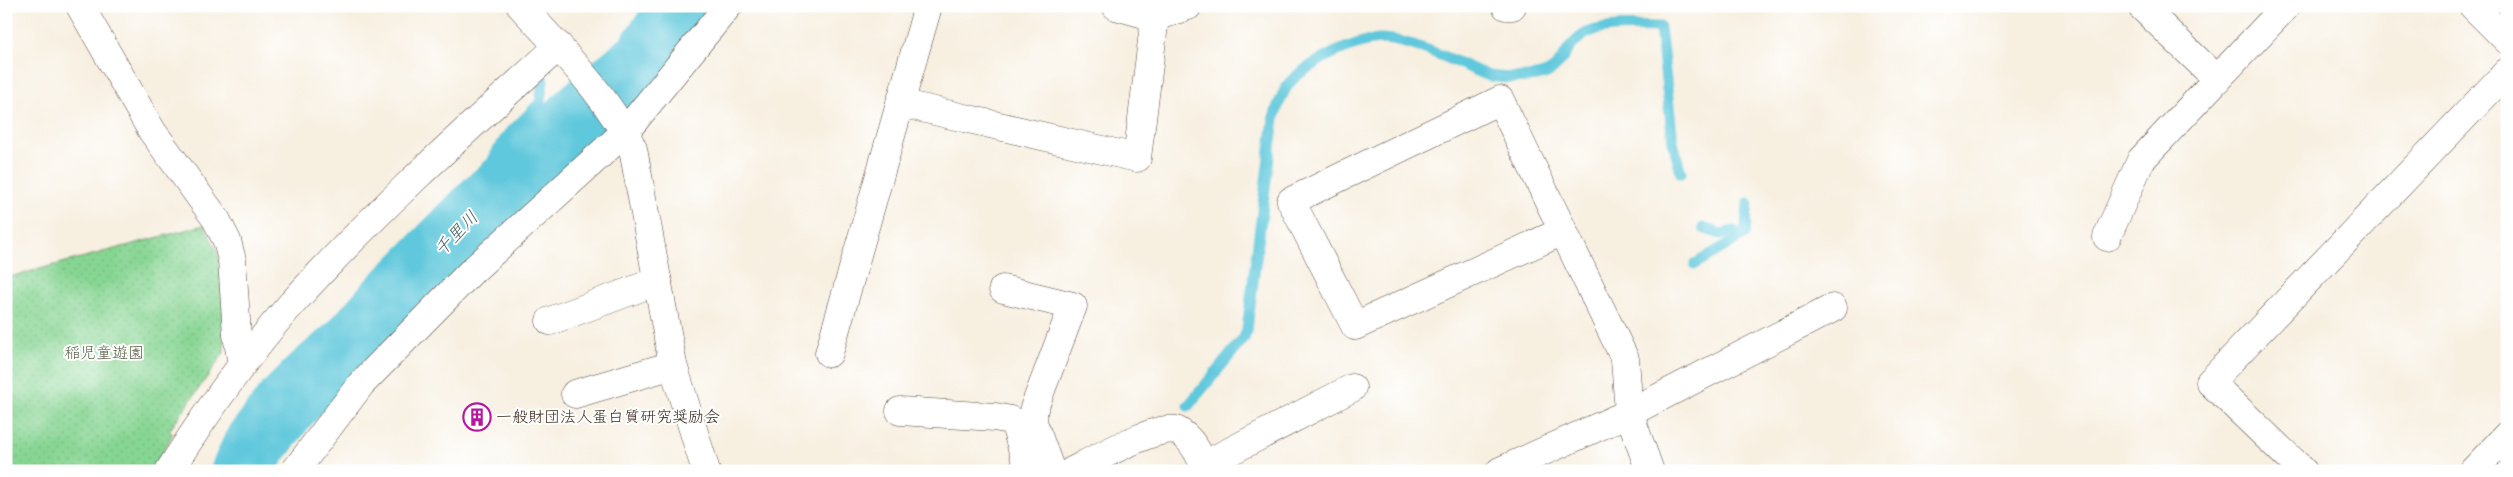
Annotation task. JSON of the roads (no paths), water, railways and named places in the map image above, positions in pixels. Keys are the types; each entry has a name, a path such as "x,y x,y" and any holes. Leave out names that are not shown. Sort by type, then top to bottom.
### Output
{"street":[{"path":"80,6 152,131 216,220 227,241 232,260 237,335 242,365"},
{"path":"521,6 562,50 621,126 633,149 673,365 706,471"},
{"path":"296,471 361,384 471,272 621,126 728,6"},
{"path":"829,353 928,6"},
{"path":"1116,6 1155,17 1188,6"},
{"path":"1506,6 1512,6"},
{"path":"2142,6 2217,79"},
{"path":"2107,237 2141,160 2286,6"},
{"path":"2473,6 2507,40"},
{"path":"900,103 1137,158 1155,17"},
{"path":"168,471 242,365 286,310 361,229 424,168 562,50"},
{"path":"2303,471 2210,382 2507,72"},
{"path":"1563,232 1355,326 1291,200 1500,100 1625,359 1628,413 1650,471"},
{"path":"550,321 658,281"},
{"path":"1003,288 1073,306 1033,411 1033,422 1051,471"},
{"path":"1500,471 1628,413 1833,308"},
{"path":"575,394 673,365"},
{"path":"1072,471 1154,432 1171,428 1178,430 1193,444 1206,468 1352,388"},
{"path":"900,412 975,415 1010,420 1015,425 1030,471"},
{"path":"2473,471 2507,435"}],"waterway":[{"name":"千里川","path":"243,471 254,447 286,405 314,377 351,345 385,306 491,198 538,158 580,114 645,59 682,6"},
{"path":"1188,406 1244,338 1247,329 1274,118 1282,96 1290,82 1303,71 1336,52 1376,39 1393,40 1425,49 1490,76 1528,77 1549,72 1556,67 1570,47 1585,34 1592,31 1621,27 1660,27 1673,142 1681,173"},
{"path":"491,198 485,180 495,155 507,136 540,103 543,80"},
{"path":"538,158 556,176"},
{"path":"1695,264 1745,234 1748,203"},
{"path":"1703,228 1721,234 1734,231 1737,238"}],"place":[{"name":"一般財団法人蛋白質研究奨励会","path":"477,417"}],"park label":[{"name":"稲児童遊園","path":"104,353"}]}
